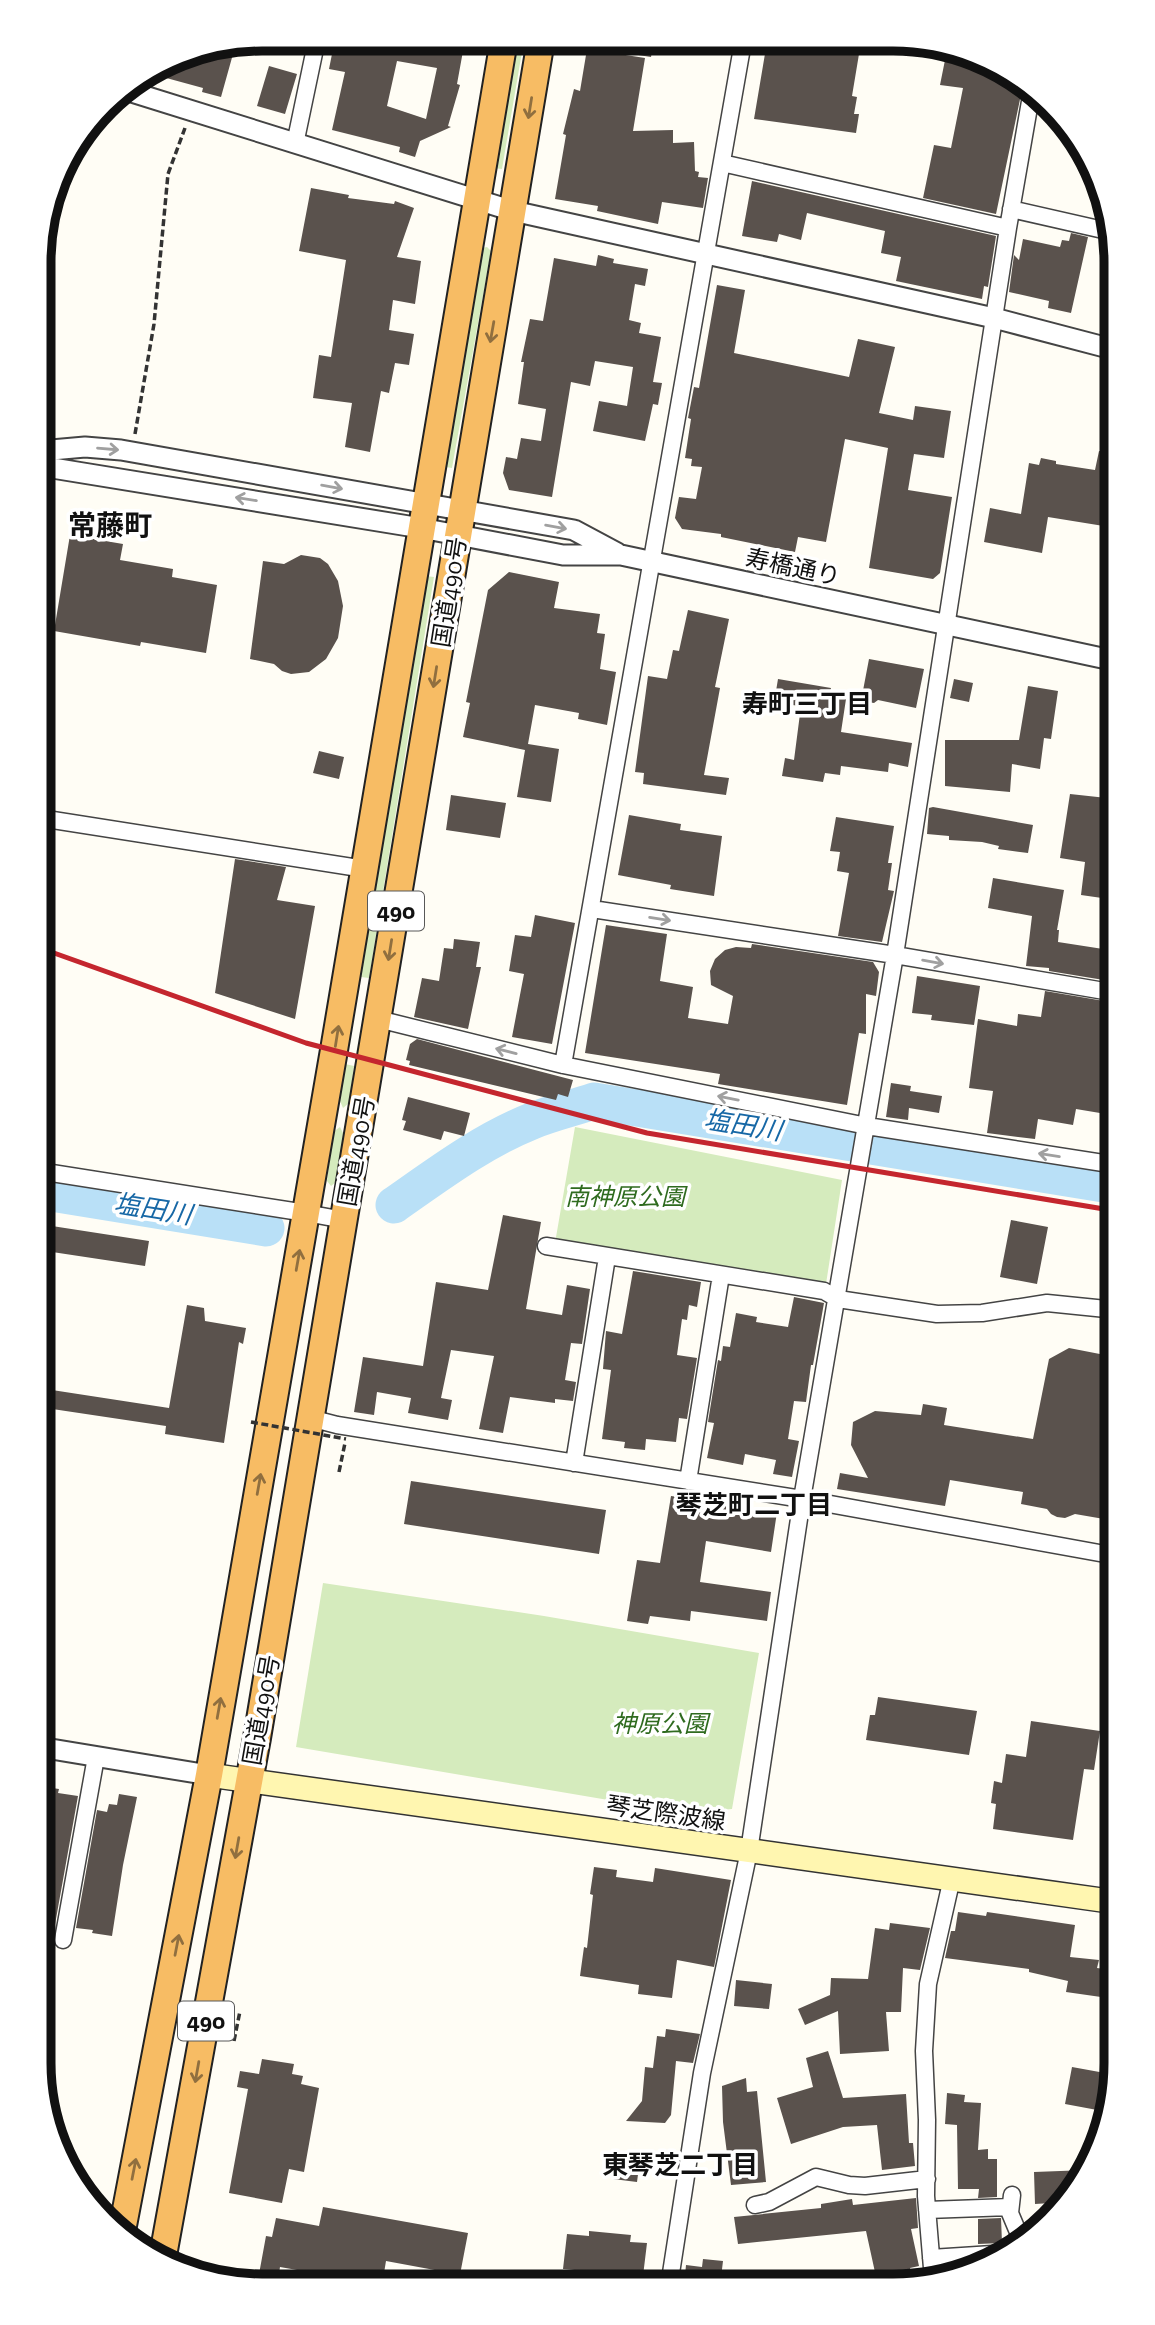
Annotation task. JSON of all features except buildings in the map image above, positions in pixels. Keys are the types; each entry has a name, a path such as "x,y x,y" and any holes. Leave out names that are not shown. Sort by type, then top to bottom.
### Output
{"highway":[{"name":"国道490号","path":"124,2223 209,1775 502,51"},
{"name":"国道490号","path":"164,2250 249,1781 539,51"}],"main road":[{"name":"琴芝際波線","path":"209,1775 1104,1900"}],"street":[{"path":"295,144 314,51"},
{"path":"563,1065 741,51"},
{"path":"135,93 513,211 994,318 1104,347"},
{"path":"671,2274 702,2073 749,1851 802,1499 895,955 1030,101"},
{"path":"722,163 1008,228"},
{"path":"1011,209 1101,230"},
{"path":"51,450 85,447 121,450 423,516"},
{"path":"51,467 423,516"},
{"name":"寿橋通り","path":"423,516 460,522 574,530 621,555 1104,658"},
{"path":"51,820 365,869"},
{"path":"592,909 895,955 1104,991"},
{"path":"378,1019 563,1065 866,1131 1104,1164"},
{"path":"51,1173 344,1220"},
{"path":"546,1246 824,1291 838,1298 937,1314 982,1313 1047,1303 1104,1309"},
{"path":"574,1463 607,1257"},
{"path":"688,1481 721,1275"},
{"path":"310,1418 337,1425 802,1499 1104,1554"},
{"path":"51,1749 209,1775"},
{"path":"63,1940 96,1757"},
{"path":"933,2270 927,2210 924,2052 928,1984 952,1878"},
{"path":"755,2205 769,2202 816,2177 865,2186 927,2179"},
{"path":"927,2210 1011,2201 1020,2232"},
{"path":"932,2258 981,2255"}],"path":[{"path":"135,434 154,324 169,174 186,126"},
{"path":"251,1422 346,1438 340,1472"},
{"path":"234,2042 240,2011"}],"green space":[{"path":"513,51 522,51 502,169 493,168"},
{"path":"487,247 491,251 452,468 446,467 482,248"},
{"path":"426,576 434,577 369,978 361,977"},
{"path":"345,1064 354,1066 349,1103 343,1108 340,1101"},
{"path":"340,1127 344,1135 336,1182 331,1186 327,1181 333,1132"},
{"name":"南神原公園","path":"575,1127 842,1180 826,1284 555,1243"},
{"name":"神原公園","path":"323,1583 544,1616 759,1653 732,1809 685,1813 296,1747"}],"waterway":[{"name":"塩田川","path":"394,1205 495,1138 540,1118 594,1101 1104,1184"},
{"name":"塩田川","path":"51,1193 266,1228"}],"railway":[{"path":"51,952 306,1043 647,1133 1104,1209"}],"district":[{"name":"常藤町","path":"110,525"},
{"name":"寿町三丁目","path":"807,704"},
{"name":"琴芝町二丁目","path":"754,1505"},
{"name":"東琴芝二丁目","path":"680,2165"}]}
